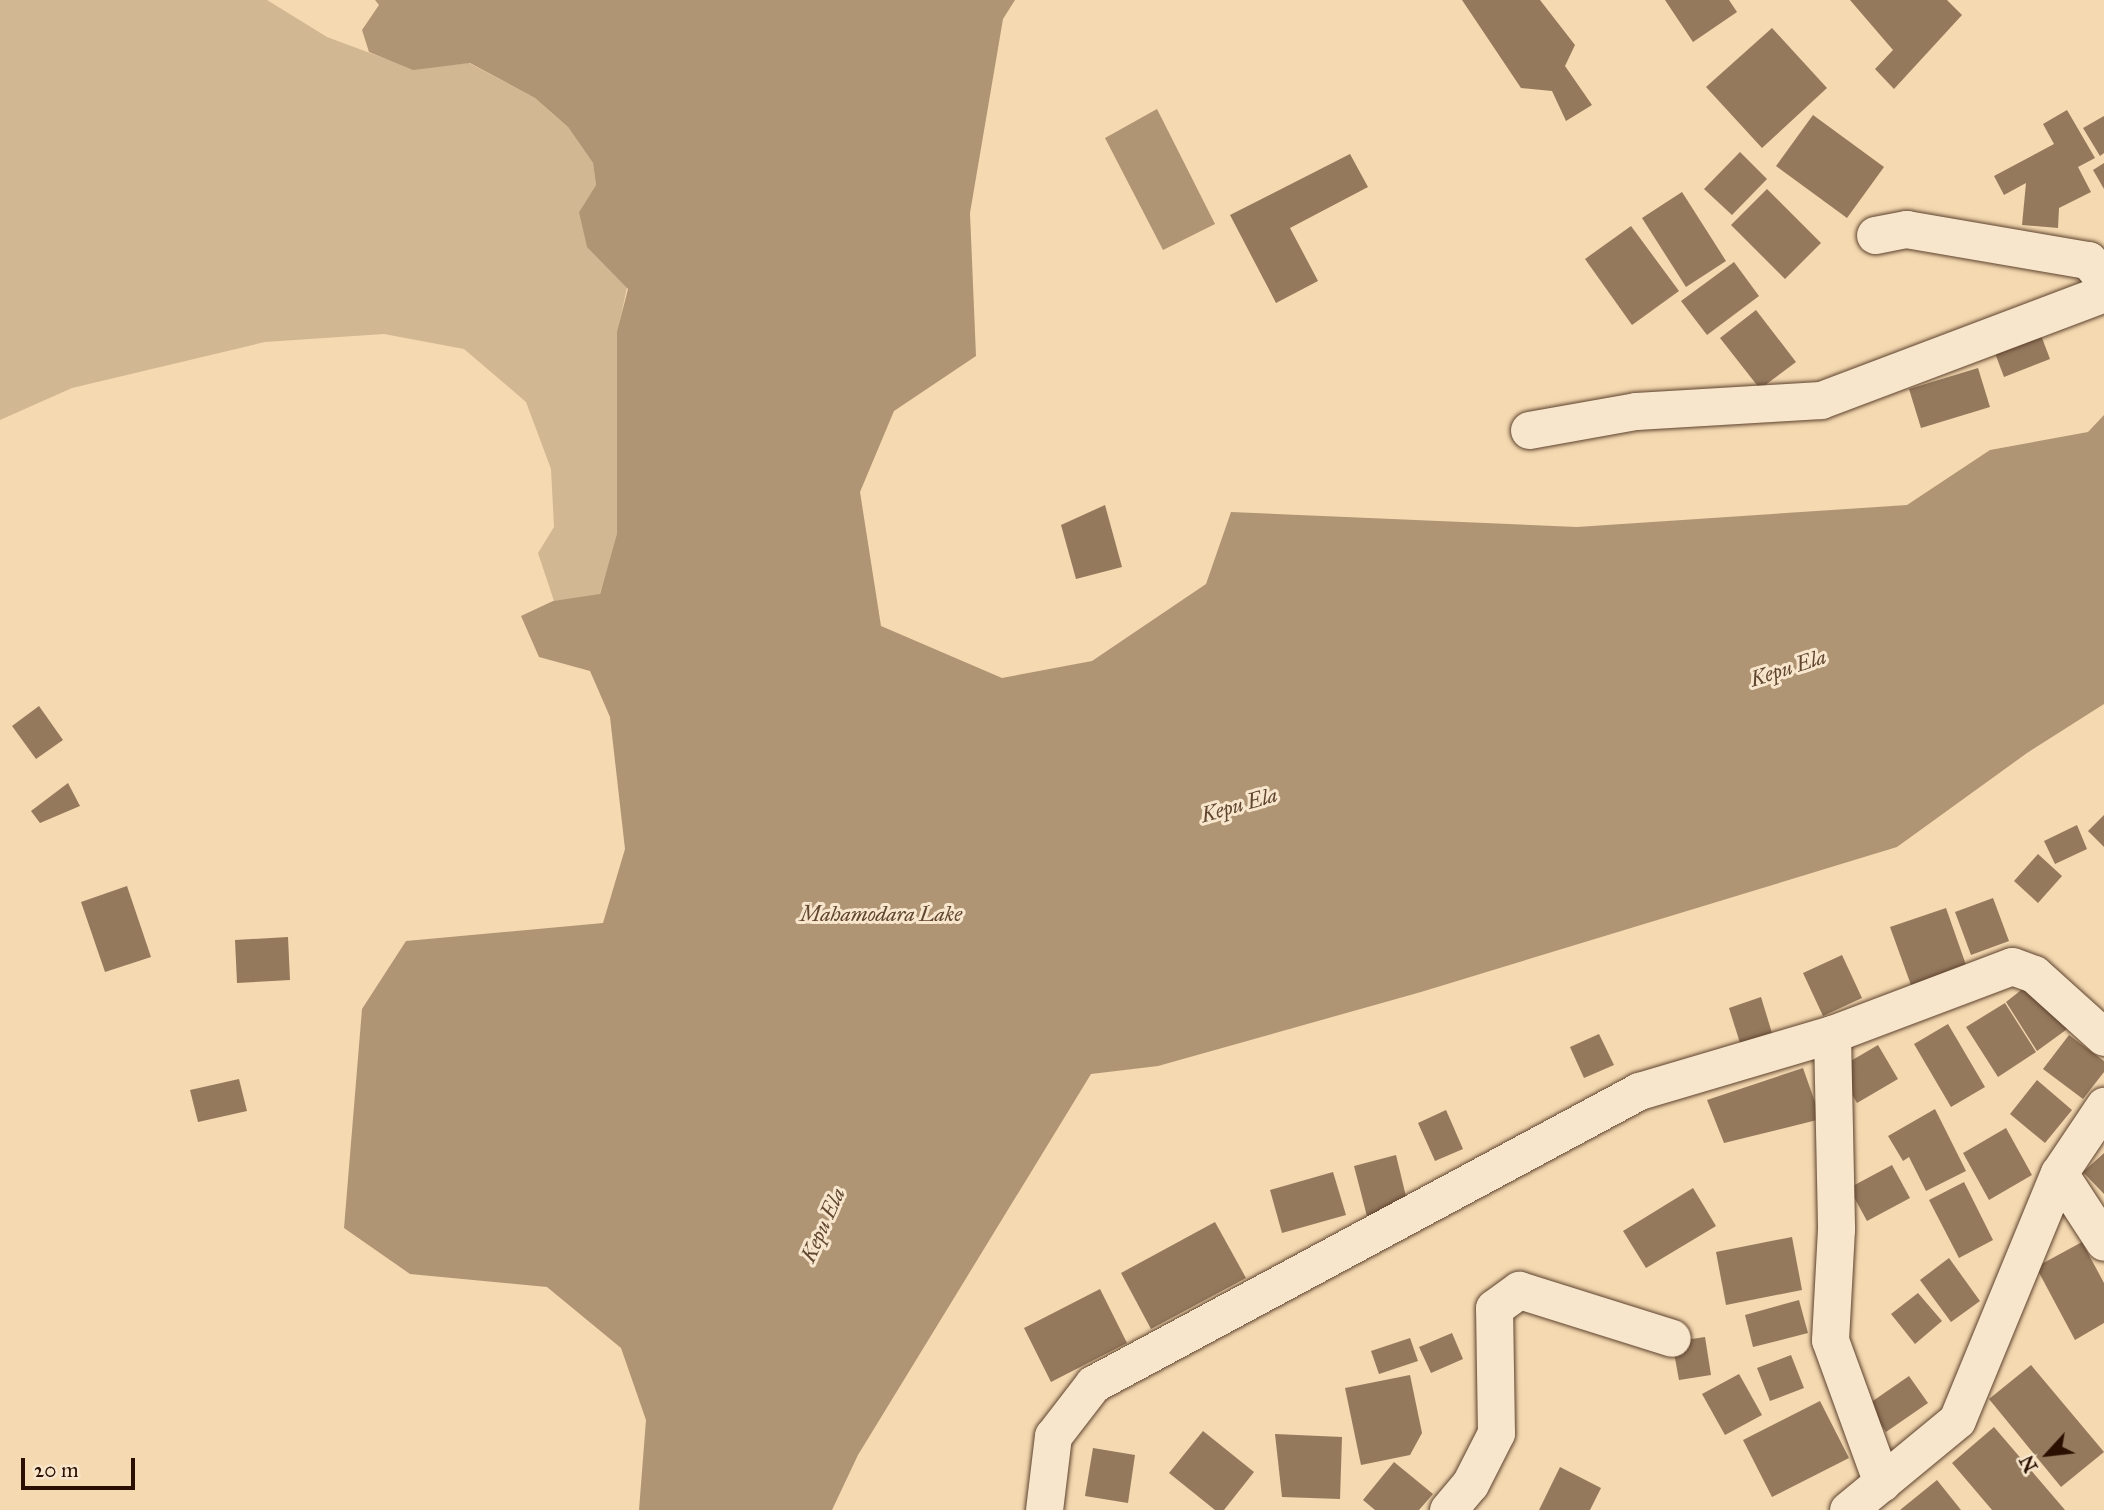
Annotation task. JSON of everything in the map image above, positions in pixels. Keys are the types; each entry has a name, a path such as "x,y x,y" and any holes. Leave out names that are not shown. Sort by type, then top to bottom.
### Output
{"street":[{"path":"1875,236 1906,229 2088,260 2104,279"},
{"path":"1529,430 1636,411 1821,400 2104,292"},
{"path":"1044,1510 1053,1436 1093,1384 1639,1091 1832,1034 2012,967 2034,974 2104,1037"},
{"path":"1832,1034 1836,1229 1830,1340 1882,1483"},
{"path":"1848,1510 1956,1420 2059,1173 2104,1106"},
{"path":"2059,1173 2104,1242"},
{"path":"1448,1510 1470,1484 1496,1433 1494,1308 1519,1290 1672,1338"}],"shaded area":[{"path":"0,0 267,0 327,37 413,69 469,63 535,98 568,127 593,163 596,185 579,212 627,287 618,331 618,534 599,596 554,601 538,553 554,527 551,469 526,402 464,349 384,334 265,342 72,388 0,420"}],"water":[{"name":"Mahamodara Lake","path":"375,0 1015,0 1003,19 970,213 976,356 894,411 860,492 881,626 1002,678 1092,661 1206,584 1231,512 1577,527 1907,505 1990,450 2088,432 2104,415 2104,704 2027,753 1897,847 1421,992 1158,1066 1091,1074 858,1455 832,1510 639,1510 646,1420 621,1348 547,1287 410,1274 344,1228 362,1009 406,941 603,923 625,849 610,717 590,671 539,657 521,616 553,601 600,594 617,534 617,332 628,289 587,247 579,212 596,185 593,163 568,127 535,98 470,63 413,70 369,52 362,30 379,5"},
{"path":"1157,109 1215,224 1163,250 1105,138"}],"building":[{"path":"1462,0 1540,0 1575,45 1565,66 1592,105 1566,121 1552,91 1521,88"},
{"path":"1665,0 1729,0 1737,12 1693,42"},
{"path":"1850,0 1947,0 1962,15 1894,89 1875,69 1893,50"},
{"path":"1772,28 1827,88 1762,148 1706,87"},
{"path":"2067,110 2095,158 2078,167 2091,192 2059,208 2058,228 2022,225 2026,183 2004,195 1994,176 2054,144 2043,124"},
{"path":"1813,115 1884,167 1847,218 1776,166"},
{"path":"2104,116 2104,153 2100,156 2083,128"},
{"path":"1740,152 1767,179 1732,215 1704,189"},
{"path":"1350,154 1368,187 1290,228 1318,281 1276,303 1230,215"},
{"path":"2104,163 2104,189 2093,170"},
{"path":"1767,189 1821,243 1785,279 1731,225"},
{"path":"1682,192 1726,261 1686,287 1642,218"},
{"path":"1631,226 1679,291 1632,325 1585,259"},
{"path":"1734,262 1759,296 1707,335 1681,301"},
{"path":"1756,310 1796,362 1760,389 1720,338"},
{"path":"2039,330 2050,359 2004,377 1993,348"},
{"path":"1978,368 1990,407 1921,428 1909,389"},
{"path":"1105,505 1122,567 1076,579 1061,525"},
{"path":"39,706 63,740 36,759 12,726"},
{"path":"68,783 80,806 40,823 31,811"},
{"path":"2104,815 2104,847 2088,831"},
{"path":"2077,825 2087,849 2055,864 2044,841"},
{"path":"2038,854 2062,876 2038,903 2014,881"},
{"path":"127,886 151,957 105,972 81,902"},
{"path":"1993,898 2009,941 1971,955 1955,912"},
{"path":"1946,908 1966,965 1911,985 1890,927"},
{"path":"288,937 290,980 237,983 235,940"},
{"path":"1842,955 1862,998 1823,1016 1803,973"},
{"path":"2034,980 2070,1027 2037,1051 2006,1002"},
{"path":"1761,997 1772,1033 1740,1043 1729,1008"},
{"path":"2005,1003 2036,1052 1998,1077 1966,1027"},
{"path":"1948,1024 1985,1087 1951,1107 1914,1044"},
{"path":"1599,1034 1614,1065 1584,1078 1570,1047"},
{"path":"2069,1035 2104,1061 2104,1072 2083,1099 2043,1069"},
{"path":"1878,1045 1898,1079 1857,1103 1837,1069"},
{"path":"1803,1068 1821,1119 1724,1143 1707,1100"},
{"path":"239,1079 247,1111 198,1122 190,1090"},
{"path":"2037,1080 2072,1110 2045,1143 2010,1114"},
{"path":"1935,1109 1966,1171 1926,1191 1909,1157 1903,1161 1888,1136"},
{"path":"1446,1110 1463,1149 1435,1161 1418,1123"},
{"path":"2006,1128 2032,1175 1989,1200 1963,1153"},
{"path":"2104,1153 2104,1194 2083,1172"},
{"path":"1396,1155 1410,1213 1369,1224 1354,1166"},
{"path":"1892,1165 1910,1198 1867,1221 1849,1188"},
{"path":"1333,1172 1346,1215 1282,1233 1270,1190"},
{"path":"1964,1182 1993,1240 1959,1258 1929,1200"},
{"path":"1693,1188 1716,1226 1646,1268 1623,1231"},
{"path":"1215,1222 1246,1278 1151,1329 1121,1273"},
{"path":"1792,1237 1802,1290 1726,1305 1716,1252"},
{"path":"2082,1242 2104,1283 2104,1323 2075,1340 2036,1267"},
{"path":"1949,1258 1980,1301 1951,1322 1920,1280"},
{"path":"1100,1289 1127,1343 1051,1382 1024,1328"},
{"path":"1918,1293 1942,1321 1915,1344 1891,1314"},
{"path":"1799,1300 1808,1333 1753,1347 1745,1315"},
{"path":"1452,1333 1463,1359 1431,1373 1419,1347"},
{"path":"1705,1337 1711,1375 1679,1380 1672,1342"},
{"path":"1410,1338 1418,1361 1379,1374 1371,1351"},
{"path":"1791,1355 1804,1388 1770,1401 1757,1368"},
{"path":"2031,1365 2104,1452 2061,1487 1989,1399"},
{"path":"1739,1374 1762,1415 1725,1435 1702,1394"},
{"path":"1410,1375 1422,1433 1410,1455 1361,1465 1345,1388"},
{"path":"1909,1376 1928,1403 1886,1432 1867,1405"},
{"path":"1820,1401 1849,1458 1772,1497 1743,1440"},
{"path":"1994,1427 2065,1510 1992,1510 1952,1463"},
{"path":"1203,1431 1254,1472 1224,1510 1215,1510 1169,1473"},
{"path":"1275,1434 1342,1437 1340,1499 1282,1497"},
{"path":"1093,1448 1135,1455 1128,1503 1085,1496"},
{"path":"1394,1462 1433,1494 1419,1510 1375,1510 1363,1500"},
{"path":"1560,1467 1601,1488 1590,1510 1539,1510"},
{"path":"1937,1480 1961,1510 1900,1510"}],"water label":[{"name":"Kepu Ela","path":"1788,668"},
{"name":"Kepu Ela","path":"1239,805"},
{"name":"Kepu Ela","path":"823,1225"}]}
